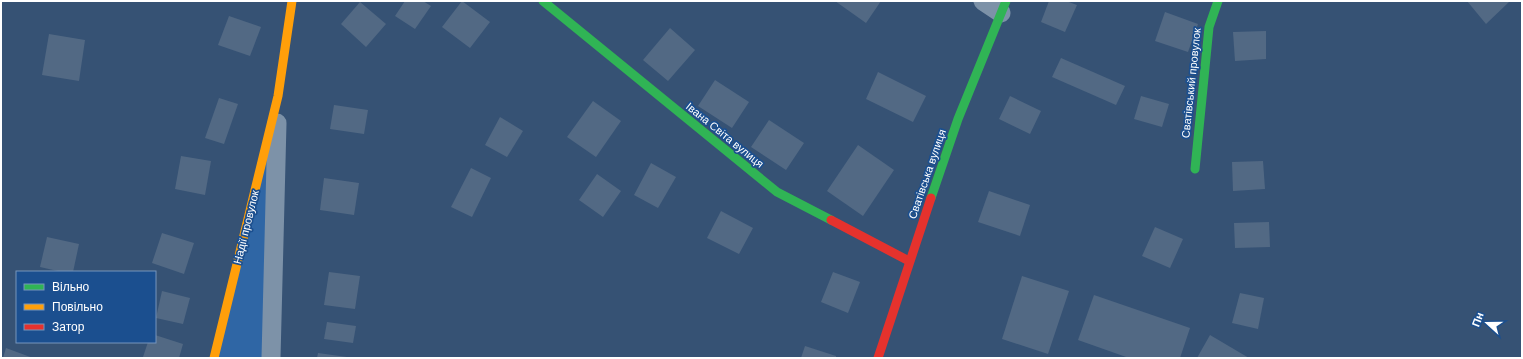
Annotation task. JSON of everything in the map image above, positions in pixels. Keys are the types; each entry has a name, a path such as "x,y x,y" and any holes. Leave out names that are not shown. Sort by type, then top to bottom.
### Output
{"street":[{"name":"Надії провулок","path":"214,358 278,96 292,1"},
{"name":"Івана Світа вулиця","path":"543,1 777,192 909,261"},
{"path":"983,1 1003,7"},
{"name":"Сватівський провулок","path":"1195,169 1209,27 1218,1"},
{"name":"Сватівська вулиця","path":"878,358 909,261 958,119 1003,7"},
{"name":"Надії провулок","path":"271,358 278,96"}],"shaded area":[{"path":"278,96 271,358 214,358"}],"building":[{"path":"405,1 423,1 431,6 415,29 395,16"},
{"path":"462,1 490,22 470,48 442,27"},
{"path":"835,1 881,1 866,23"},
{"path":"1049,1 1066,1 1077,5 1065,32 1041,22"},
{"path":"1467,1 1508,1 1509,2 1486,24"},
{"path":"360,2 386,24 366,47 341,24"},
{"path":"1165,12 1198,24 1188,52 1155,41"},
{"path":"229,16 261,27 250,56 218,45"},
{"path":"670,28 695,50 668,81 643,60"},
{"path":"1266,31 1266,59 1235,61 1233,32"},
{"path":"49,34 85,40 79,81 42,75"},
{"path":"1061,58 1125,86 1116,105 1052,77"},
{"path":"878,72 926,96 913,122 866,99"},
{"path":"715,80 749,102 732,128 698,106"},
{"path":"1010,96 1041,111 1030,134 999,119"},
{"path":"1141,96 1169,104 1162,127 1134,119"},
{"path":"219,98 238,104 224,144 205,138"},
{"path":"593,101 621,121 596,157 567,137"},
{"path":"334,105 368,110 364,134 330,129"},
{"path":"500,117 523,131 507,157 485,145"},
{"path":"769,120 804,143 786,170 751,147"},
{"path":"858,145 894,170 863,216 827,191"},
{"path":"181,156 211,161 205,195 175,189"},
{"path":"1263,161 1265,189 1233,191 1232,162"},
{"path":"651,163 676,177 658,208 634,195"},
{"path":"471,168 491,178 472,217 451,207"},
{"path":"597,174 621,191 603,217 579,200"},
{"path":"324,178 359,183 354,215 320,210"},
{"path":"989,191 1030,205 1020,236 978,222"},
{"path":"721,211 753,228 739,254 707,238"},
{"path":"1269,222 1270,247 1235,248 1234,223"},
{"path":"1155,227 1183,239 1170,268 1142,256"},
{"path":"162,233 194,243 184,274 152,263"},
{"path":"47,237 79,244 73,271 58,271 40,267"},
{"path":"329,272 360,276 355,309 324,305"},
{"path":"833,272 860,282 848,313 821,302"},
{"path":"1022,276 1069,291 1048,354 1002,339"},
{"path":"162,291 190,298 183,324 156,318"},
{"path":"1240,293 1264,298 1258,329 1232,323"},
{"path":"1094,295 1190,328 1180,358 1129,358 1078,340"},
{"path":"327,322 356,326 353,343 324,339"},
{"path":"156,335 183,344 179,358 143,357 148,343 156,343"},
{"path":"1210,335 1249,358 1197,358"},
{"path":"805,346 836,356 836,358 801,358"},
{"path":"6,348 33,358 3,358"},
{"path":"318,353 347,357 347,358 317,358"}],"traffic: fast":[{"path":"543,1 777,192 831,220"},
{"path":"931,198 958,119 1006,1"},
{"path":"1195,169 1209,27 1218,1"}],"traffic: slow":[{"path":"214,358 278,96 292,1"}],"traffic: jam":[{"path":"878,358 931,198"},
{"path":"831,220 909,261"}]}
